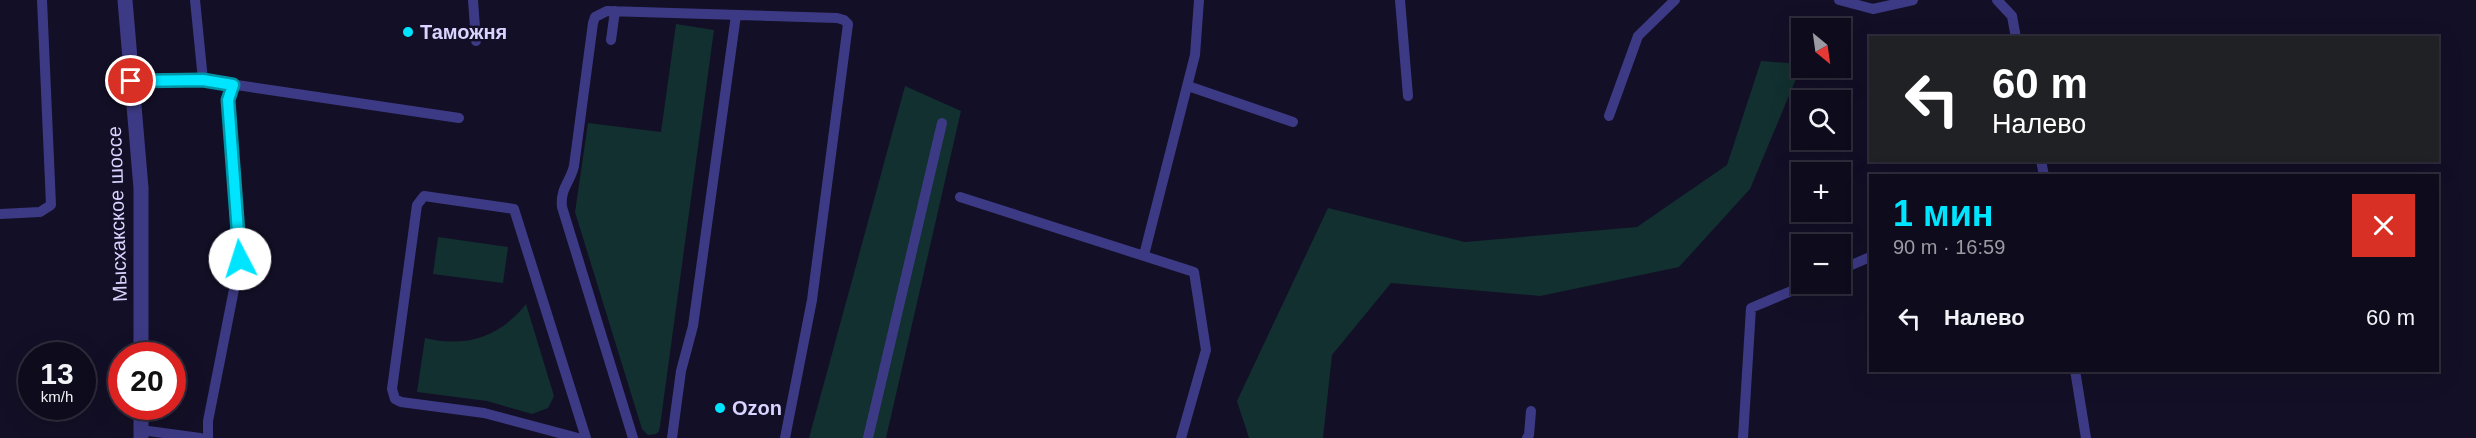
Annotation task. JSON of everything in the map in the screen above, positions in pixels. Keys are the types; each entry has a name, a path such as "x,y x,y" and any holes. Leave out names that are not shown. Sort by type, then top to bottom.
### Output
{"street":[{"name":"Мысхакское шоссе","path":"124,0 141,188 141,342"}],"lane":[{"path":"0,214 40,212 51,205 42,0"},
{"path":"195,0 203,80"},
{"path":"473,0 476,41"},
{"path":"1144,255 1195,55 1199,0"},
{"path":"1400,0 1408,96"},
{"path":"1610,116 1638,36 1675,0"},
{"path":"1839,0 1873,9 1913,0"},
{"path":"1997,0 2012,16 2016,36"},
{"path":"611,40 615,11"},
{"path":"633,438 562,207 561,195 572,176 574,166 593,23 600,13 615,11 837,18 848,24 812,300 785,438"},
{"path":"672,438 681,371 693,326 736,15"},
{"path":"131,81 203,80 278,89 459,118"},
{"path":"208,438 208,421 240,259 228,100 233,85"},
{"path":"1188,86 1293,122"},
{"path":"868,438 942,123"},
{"path":"578,438 484,413 401,402 395,399 392,390 417,205 424,196 514,209 586,438"},
{"path":"960,197 1194,272 1206,350 1181,438"},
{"path":"1851,265 1869,257"},
{"path":"1743,438 1751,308 1791,291"},
{"path":"2075,372 2086,438"},
{"path":"1527,438 1530,435 1531,411"},
{"path":"141,434 200,438"}],"green space":[{"path":"676,24 714,30 660,426 656,434 648,435 642,429 575,212 588,123 661,132"},
{"path":"1761,61 1791,63 1791,78 1796,78 1750,189 1679,267 1540,296 1391,283 1332,355 1323,438 1249,438 1237,401 1328,208 1465,242 1637,227 1727,165"},
{"path":"905,86 961,111 886,438 809,438"},
{"path":"438,237 508,247 503,283 433,274"},
{"path":"526,304 554,396 548,408 532,414 487,401 417,392 425,338 454,342 481,337 505,325"}],"place":[{"name":"Таможня","path":"408,32"},
{"name":"Ozon","path":"720,408"}],"route":[{"path":"131,81 203,80 233,85 228,100 240,259"}]}
